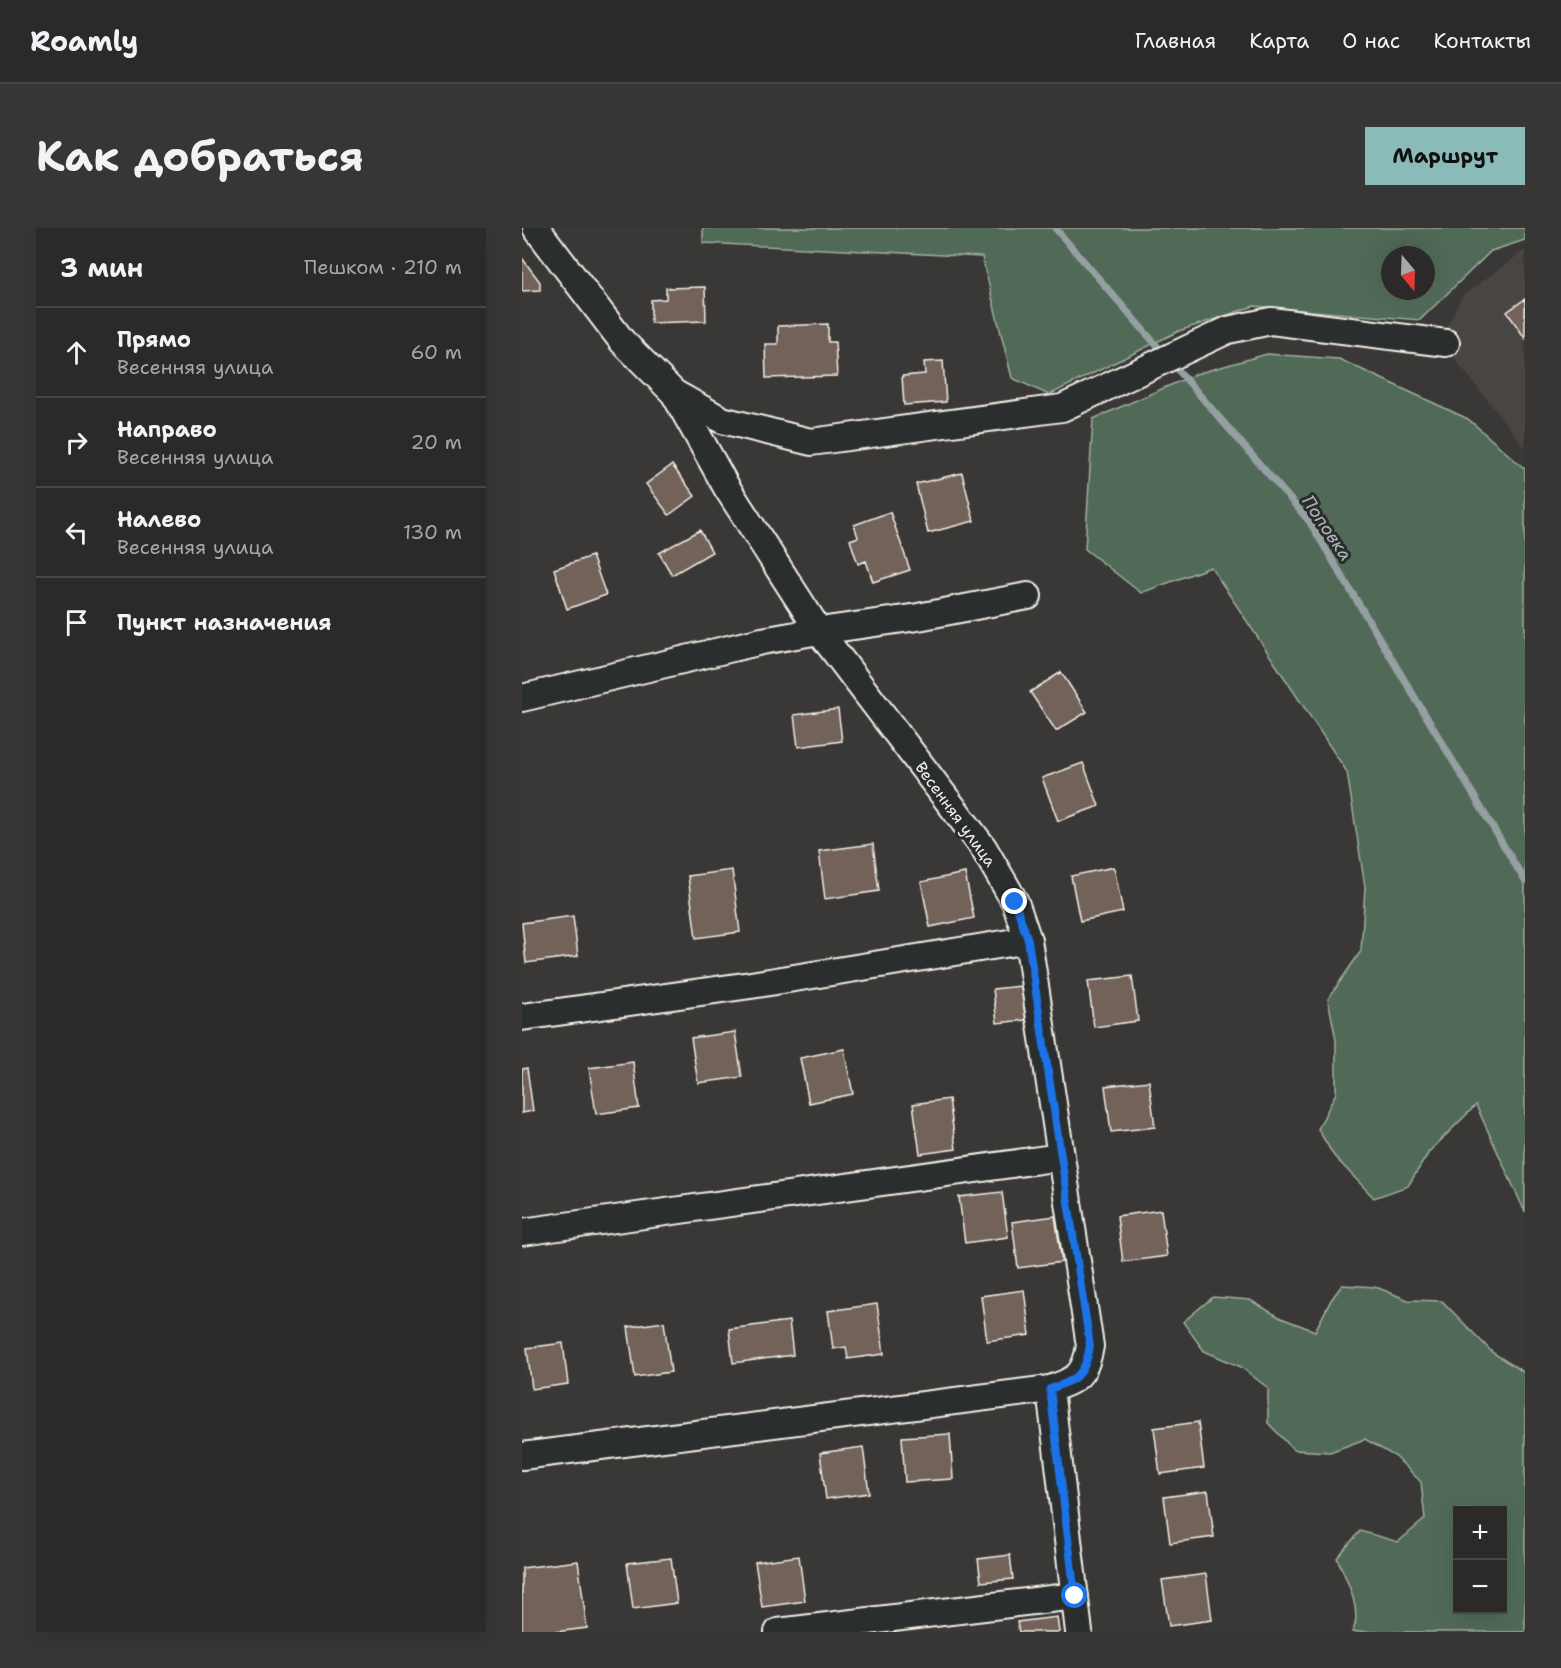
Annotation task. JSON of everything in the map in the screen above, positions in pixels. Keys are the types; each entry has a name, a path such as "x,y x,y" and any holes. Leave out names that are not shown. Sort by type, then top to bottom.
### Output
{"street":[{"name":"Весенняя улица","path":"522,1456 1050,1389 1071,1382 1087,1365 1090,1346 1028,940 1015,902 983,847 819,631 727,488 674,393 622,341 536,228"},
{"path":"674,393 722,420 811,442 1062,408 1228,330 1271,321 1446,343"},
{"path":"522,698 682,659 819,631 918,617 1028,596"},
{"path":"522,1017 751,986 1028,940"},
{"path":"522,1232 1061,1157"},
{"path":"1050,1389 1079,1632"},
{"path":"778,1632 1075,1596"}],"shaded area":[{"path":"1525,250 1525,448 1448,350 1444,333 1462,296"}],"green space":[{"path":"703,228 1525,228 1525,240 1491,251 1420,320 1254,306 1179,331 1049,395 1012,378 982,257 703,243"},
{"path":"1267,354 1339,359 1468,419 1525,469 1525,1212 1476,1105 1429,1152 1408,1186 1374,1198 1334,1156 1318,1129 1336,1093 1336,1040 1328,999 1361,951 1365,887 1347,772 1211,567 1141,593 1085,549 1093,419 1196,374"},
{"path":"1342,1285 1376,1287 1408,1300 1442,1301 1493,1353 1525,1373 1525,1632 1352,1632 1356,1615 1355,1605 1337,1558 1360,1531 1398,1542 1425,1519 1421,1482 1396,1457 1365,1439 1330,1452 1294,1450 1268,1423 1268,1388 1241,1367 1204,1351 1183,1322 1213,1297 1250,1300 1281,1318 1315,1331 1331,1300"}],"building":[{"path":"522,258 540,282 540,290 522,291"},
{"path":"705,287 706,321 651,323 651,300 666,299 666,288"},
{"path":"1525,299 1525,338 1507,312"},
{"path":"828,324 828,342 835,342 837,376 766,378 765,344 778,344 778,326"},
{"path":"943,361 946,402 904,405 902,376 925,374 924,362"},
{"path":"672,465 695,496 669,515 646,484"},
{"path":"962,473 974,521 928,533 916,484"},
{"path":"890,512 910,570 873,582 866,561 858,564 850,540 858,537 854,525"},
{"path":"700,530 712,552 672,575 659,553"},
{"path":"592,556 606,595 567,609 554,569"},
{"path":"1061,672 1087,712 1056,731 1030,692"},
{"path":"838,709 842,741 798,747 794,715"},
{"path":"1083,763 1099,806 1058,821 1042,778"},
{"path":"873,844 879,891 825,899 819,851"},
{"path":"1114,867 1123,912 1080,921 1071,876"},
{"path":"732,870 740,932 696,938 688,876"},
{"path":"965,873 974,918 930,927 921,882"},
{"path":"573,916 578,956 526,963 522,923"},
{"path":"1132,976 1138,1021 1094,1027 1088,981"},
{"path":"1021,986 1026,1020 997,1023 993,989"},
{"path":"735,1032 742,1077 698,1083 691,1038"},
{"path":"844,1049 853,1094 809,1103 800,1058"},
{"path":"633,1062 639,1108 596,1114 589,1068"},
{"path":"527,1068 533,1111 522,1113 522,1069"},
{"path":"1149,1081 1155,1127 1111,1132 1105,1086"},
{"path":"949,1099 956,1149 920,1154 913,1104"},
{"path":"1002,1192 1008,1237 965,1243 959,1197"},
{"path":"1161,1210 1167,1256 1123,1262 1117,1216"},
{"path":"1055,1216 1062,1262 1018,1268 1012,1222"},
{"path":"1024,1290 1030,1335 987,1341 981,1296"},
{"path":"877,1304 884,1354 848,1359 846,1347 833,1349 828,1311"},
{"path":"789,1321 793,1355 733,1363 729,1329"},
{"path":"664,1322 671,1372 635,1377 628,1327"},
{"path":"563,1343 568,1384 532,1389 527,1348"},
{"path":"1198,1422 1204,1468 1160,1474 1154,1428"},
{"path":"950,1434 953,1479 905,1482 902,1437"},
{"path":"863,1447 869,1493 826,1499 820,1453"},
{"path":"1208,1491 1214,1537 1170,1543 1164,1497"},
{"path":"1010,1555 1013,1579 981,1582 978,1559"},
{"path":"799,1556 805,1601 762,1607 755,1562"},
{"path":"671,1558 677,1603 633,1609 627,1563"},
{"path":"578,1561 587,1628 555,1632 522,1632 522,1568"},
{"path":"1206,1574 1212,1620 1169,1626 1162,1580"},
{"path":"1057,1617 1059,1632 1019,1632 1017,1622"}],"waterway":[{"name":"Поповка","path":"1055,228 1164,354"},
{"name":"Поповка","path":"1171,362 1309,521 1525,881"}],"route":[{"path":"1015,902 1028,940 1090,1346 1087,1365 1071,1382 1050,1389 1075,1596"}]}
